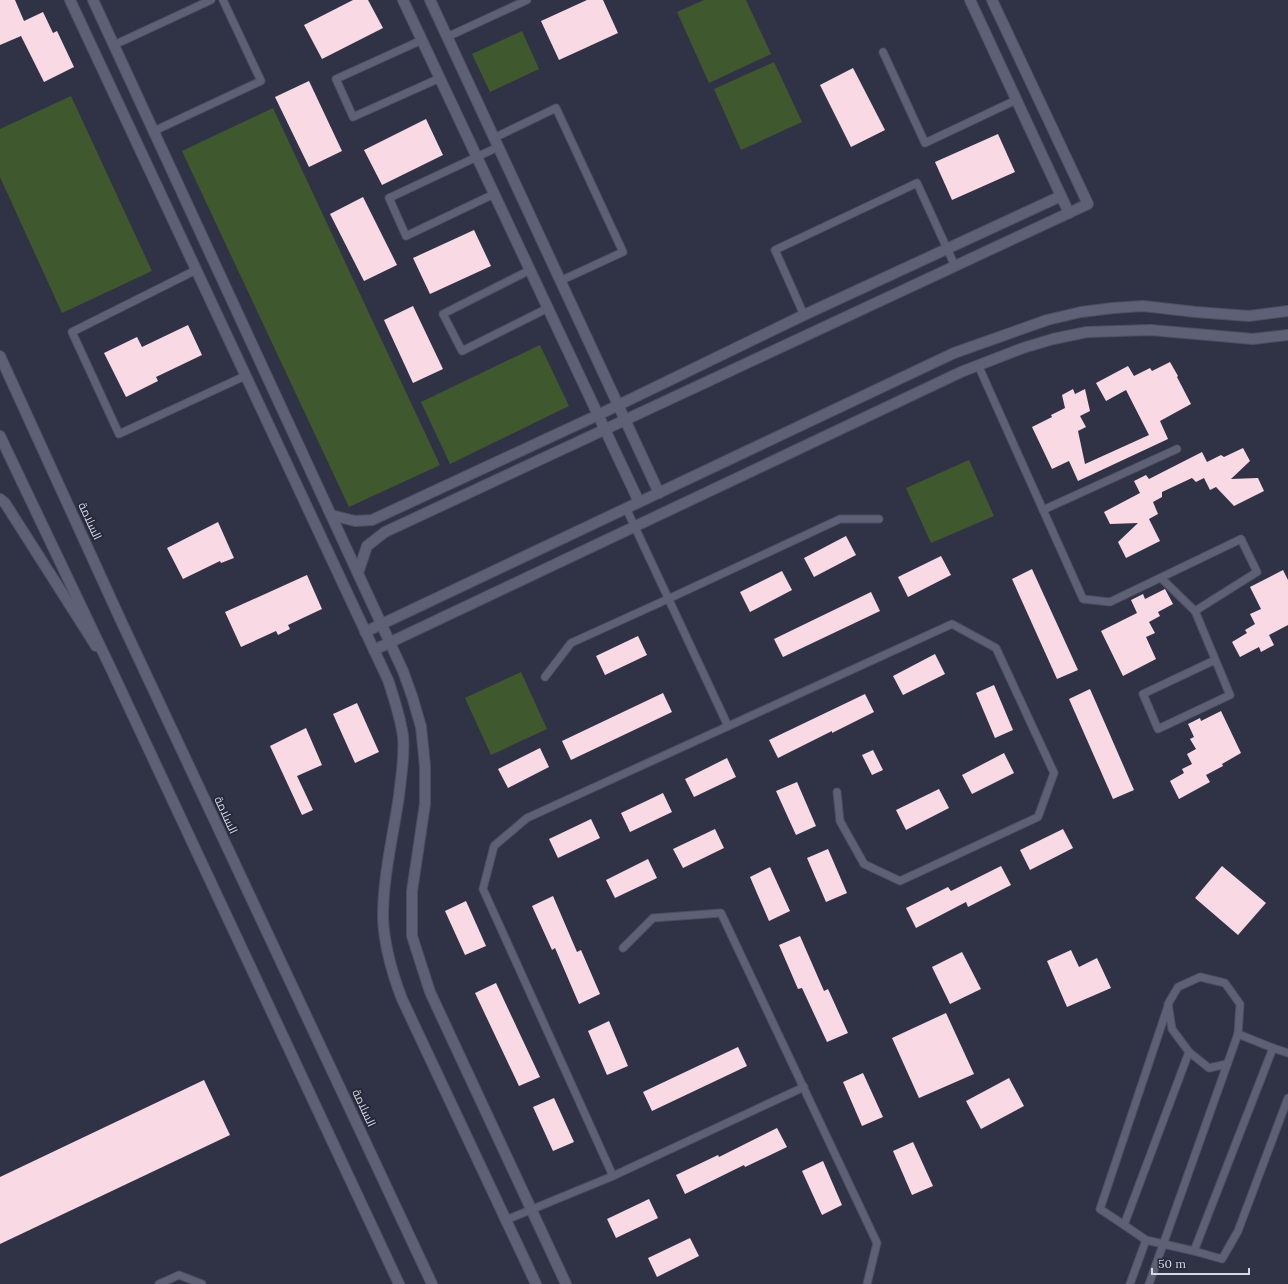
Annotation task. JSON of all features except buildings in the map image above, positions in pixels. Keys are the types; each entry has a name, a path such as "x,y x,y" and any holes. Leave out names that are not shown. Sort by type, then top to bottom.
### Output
{"street":[{"path":"70,0 388,680 397,706 403,737 403,768 384,895 383,918 392,974 405,1006 536,1284"},
{"path":"93,0 403,671 421,727 425,766 425,804 412,891 412,936 430,992 566,1284"},
{"path":"403,0 639,502"},
{"path":"430,0 659,493"},
{"path":"970,0 1069,213"},
{"path":"358,573 368,546 385,532 1088,204 992,0"},
{"path":"331,515 355,521 372,520 598,415 804,315 948,250 1061,196"},
{"path":"365,632 954,353 1047,320 1081,312 1143,306 1249,316 1288,311"},
{"path":"374,650 961,372 1022,348 1053,339 1087,332 1151,330 1253,339 1288,335"},
{"name":"السلامة","path":"0,356 122,623 432,1284"},
{"path":"0,436 112,670 398,1284"},
{"path":"0,499 5,503 112,670"}],"lane":[{"path":"114,45 211,0"},
{"path":"154,131 261,81 223,0"},
{"path":"447,37 526,0"},
{"path":"422,40 336,79 353,118 440,78"},
{"path":"883,52 925,143 1016,100"},
{"path":"494,138 556,108 623,252 560,281"},
{"path":"494,194 406,236 389,198 498,147"},
{"path":"804,315 775,250 918,182 955,266"},
{"path":"196,270 72,332 119,434 245,376"},
{"path":"530,270 442,314 462,352 548,308"},
{"path":"978,365 1083,599 1110,602 1241,539 1257,572 1195,611"},
{"path":"1043,510 1177,449"},
{"path":"626,508 728,726"},
{"path":"545,677 571,643 840,519 879,519"},
{"path":"1161,578 1195,611 1230,696 1158,729 1143,694 1215,660"},
{"path":"614,1176 483,889 494,846 527,818 952,624 996,648 1054,773 1038,817 900,881 864,864 840,821 837,792"},
{"path":"623,948 653,918 721,913 877,1243 868,1284"},
{"path":"1149,1284 1164,1243 1238,1034 1240,1004 1225,982 1200,977 1178,987 1168,1004 1100,1209 1146,1240 1164,1243 1222,1259 1238,1231 1288,1098"},
{"path":"1168,1004 1172,1030 1189,1052 1209,1068 1227,1064"},
{"path":"1238,1034 1288,1053"},
{"path":"1194,1251 1273,1048"},
{"path":"1124,1225 1189,1052"},
{"path":"506,1220 614,1176 804,1087"},
{"path":"1130,1284 1146,1240"},
{"path":"159,1284 179,1275 202,1284"}],"green space":[{"path":"704,0 746,0 771,54 709,83 677,12"},
{"path":"522,31 539,69 490,92 472,54"},
{"path":"774,62 802,122 741,150 714,89"},
{"path":"71,96 152,271 62,313 0,177 0,129"},
{"path":"273,108 440,465 349,507 182,151"},
{"path":"540,345 569,406 450,464 421,402"},
{"path":"969,460 994,516 931,543 906,488"},
{"path":"521,672 547,729 491,755 465,698"}]}
